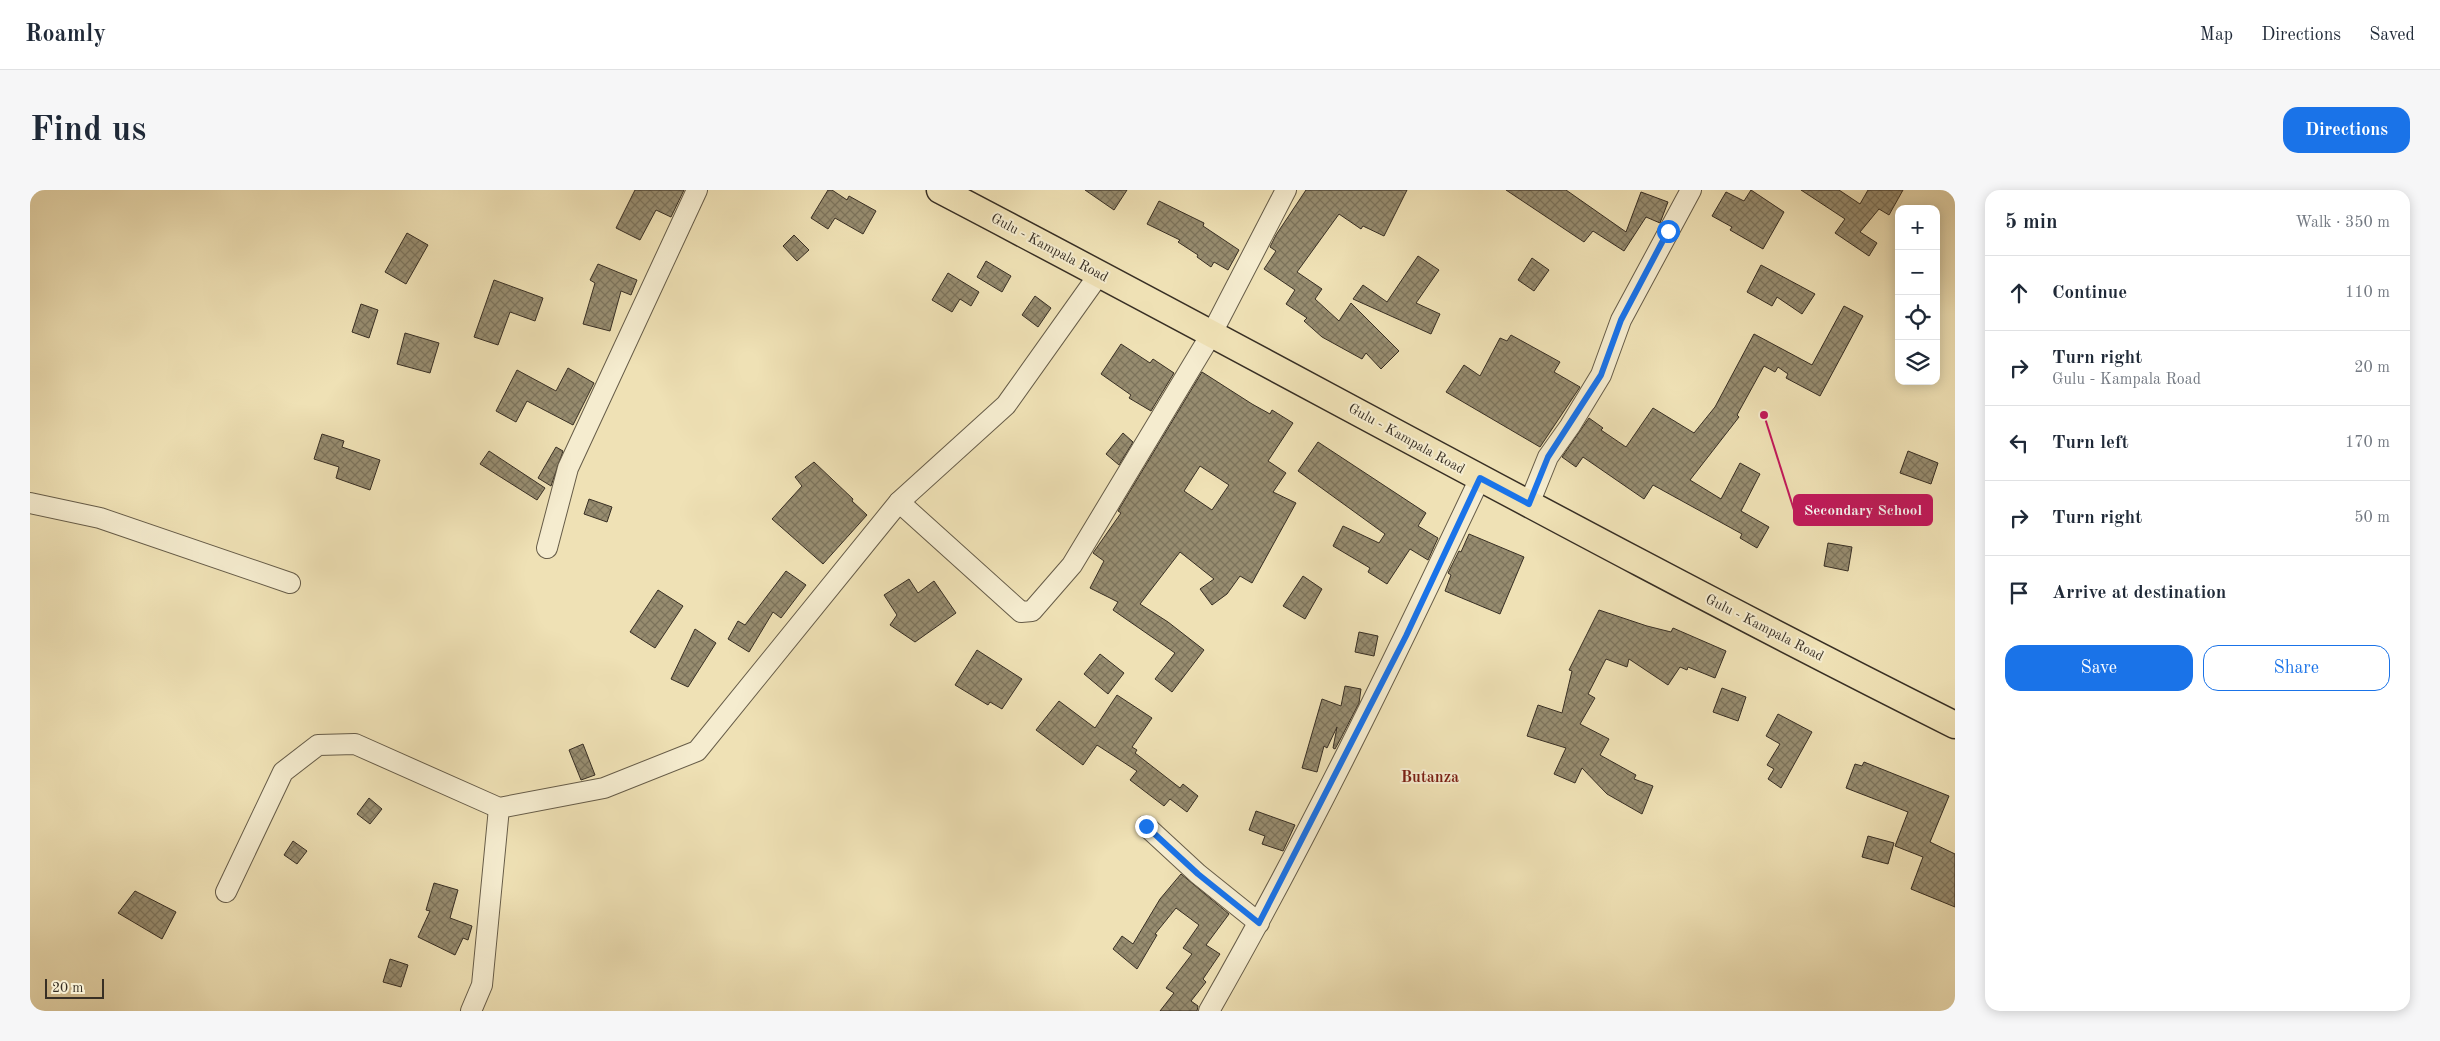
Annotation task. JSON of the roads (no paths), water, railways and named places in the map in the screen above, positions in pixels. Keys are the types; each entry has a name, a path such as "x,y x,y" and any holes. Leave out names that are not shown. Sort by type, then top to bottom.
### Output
{"main road":[{"name":"Gulu - Kampala Road","path":"940,190 1100,273 1529,504 1954,722"}],"street":[{"path":"547,548 568,468 697,190"},
{"path":"899,502 1021,612 1032,611 1072,565 1212,333 1286,190"},
{"path":"1529,504 1548,457 1601,375 1621,320 1691,190"},
{"path":"226,892 283,772 318,746 355,744 499,808 604,788 697,751 899,502 1006,405 1100,273"},
{"path":"1209,1011 1259,923 1406,636 1480,478"},
{"path":"30,502 100,518 290,583"},
{"path":"471,1011 482,985 499,808"},
{"path":"1146,826 1198,874 1259,923"}],"place":[{"name":"Secondary School","path":"1764,415"}],"district":[{"name":"Butanza","path":"1430,776"}]}
